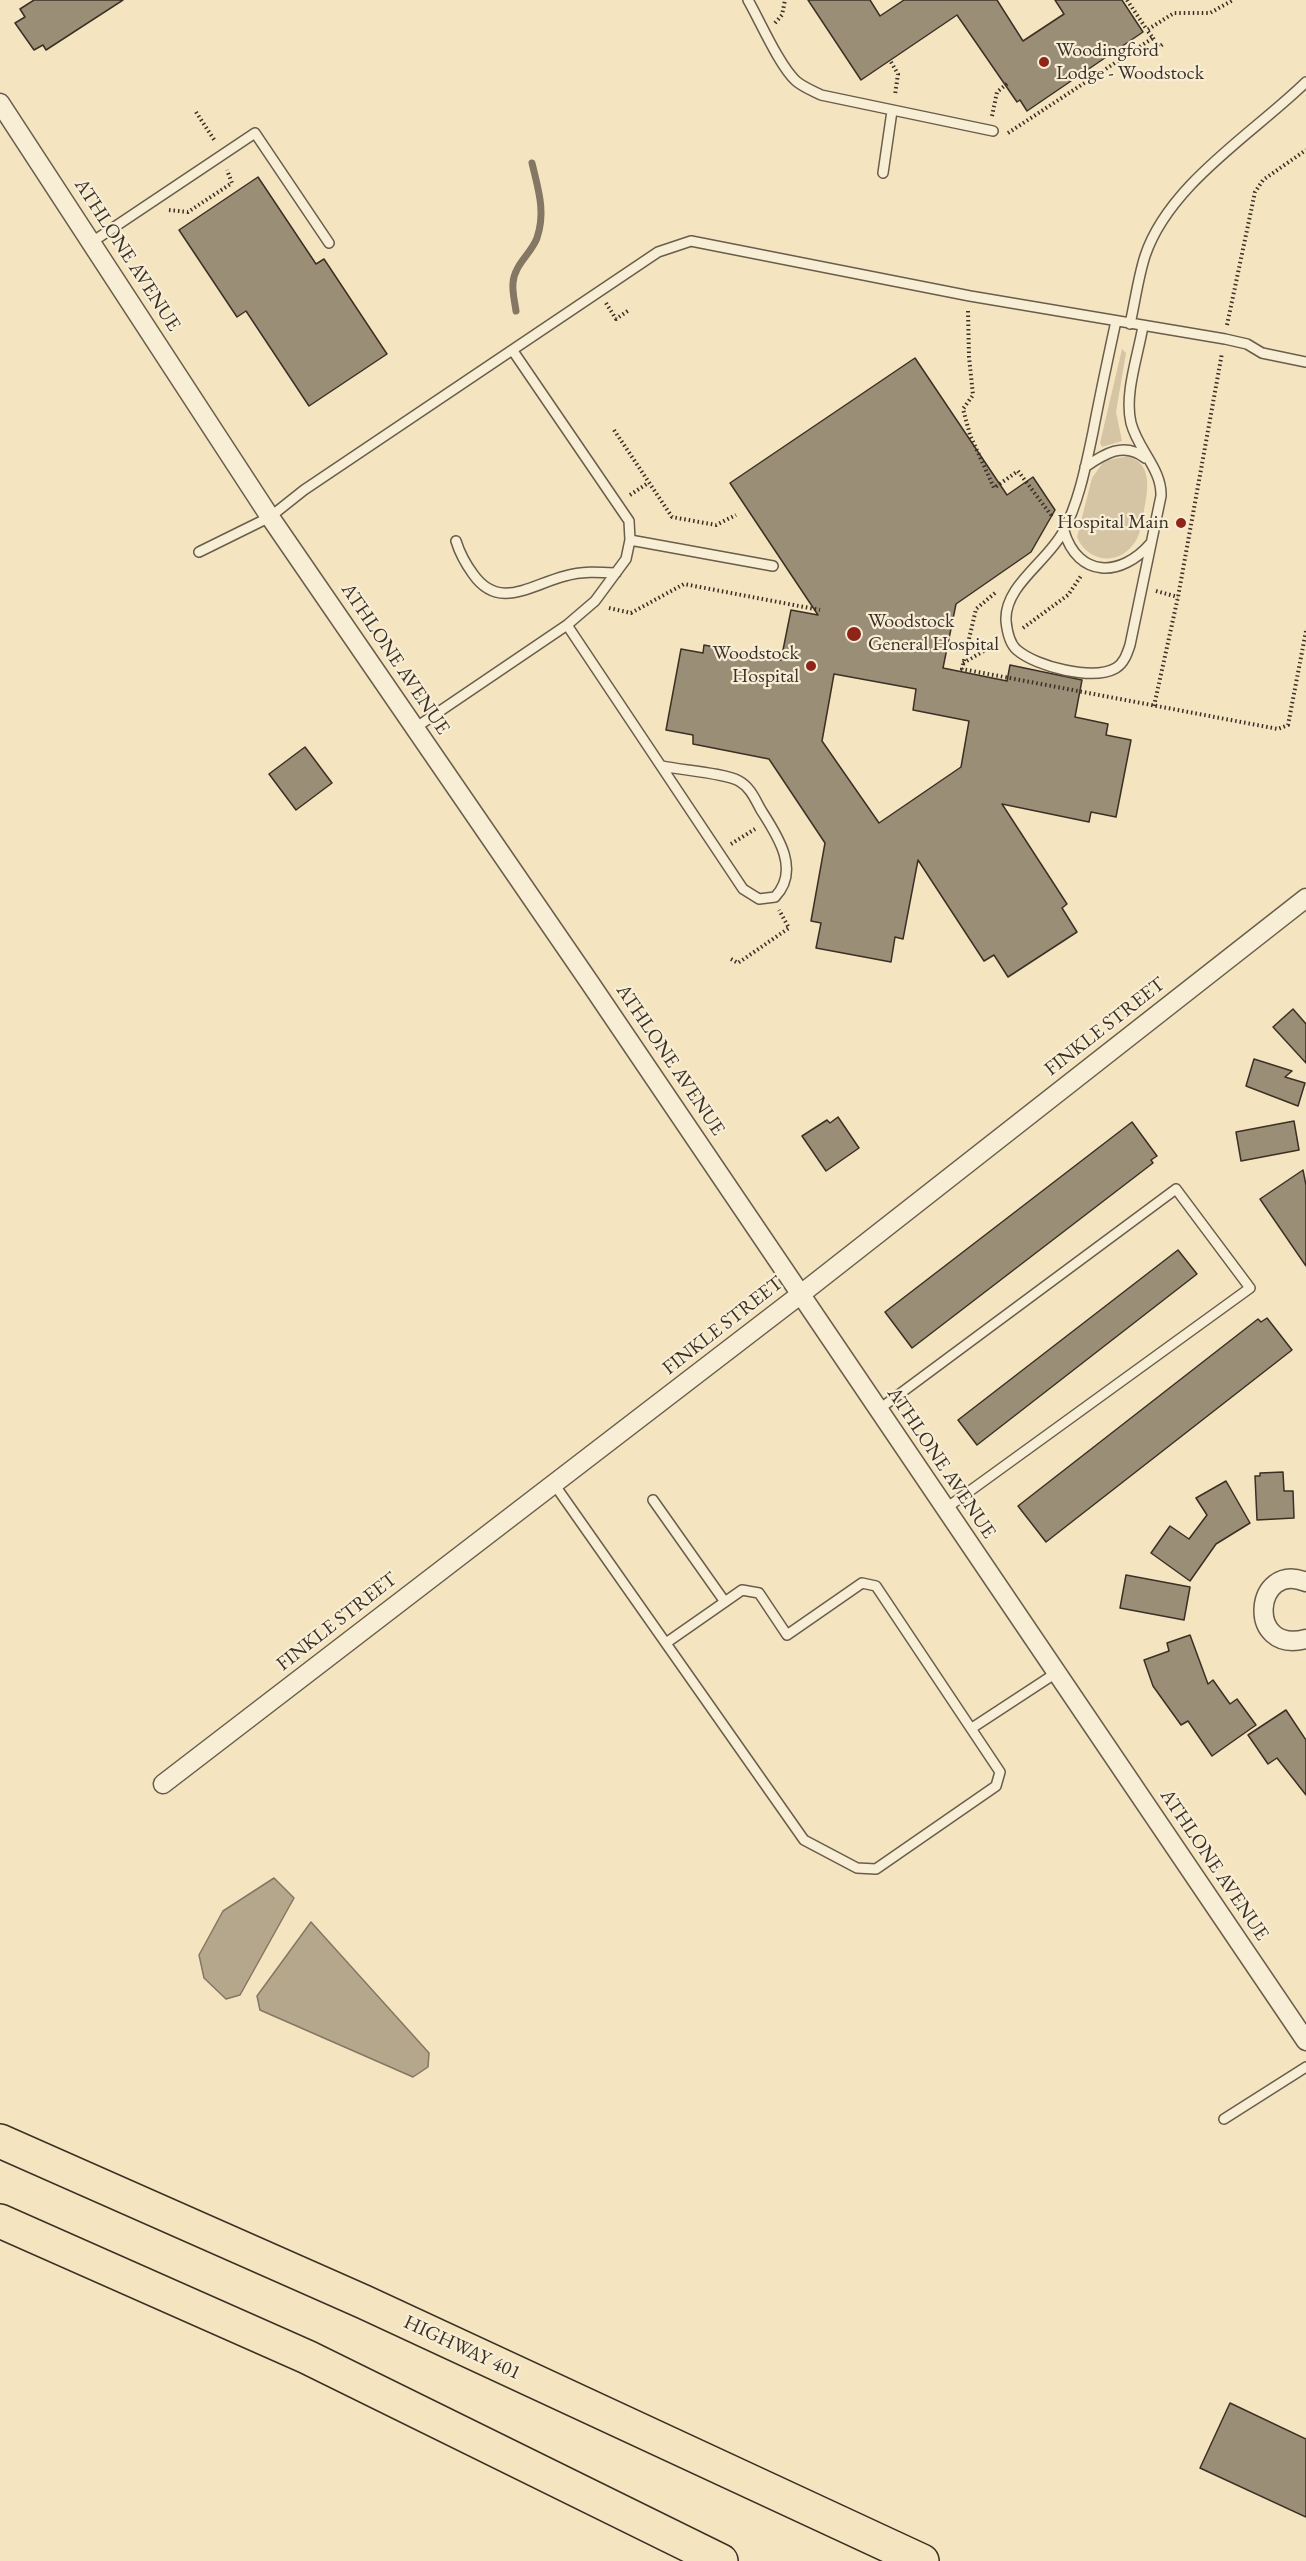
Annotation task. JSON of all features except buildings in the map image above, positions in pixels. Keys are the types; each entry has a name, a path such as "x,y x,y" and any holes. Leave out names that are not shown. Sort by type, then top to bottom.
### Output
{"highway":[{"name":"HIGHWAY 401","path":"0,2141 364,2302 922,2561"},
{"path":"0,2221 307,2357 721,2561"}],"street":[{"name":"ATHLONE AVENUE","path":"0,103 270,517 801,1294 944,1510 1306,2041"},
{"name":"FINKLE STREET","path":"163,1784 801,1294 1306,898"},
{"path":"1306,1582 1284,1580 1271,1589 1263,1606 1263,1617 1272,1633 1286,1640 1306,1639"}],"lane":[{"path":"748,0 796,81 821,95 991,131"},
{"path":"1130,324 1145,255 1171,210 1203,174 1305,84"},
{"path":"883,173 892,111"},
{"path":"92,242 255,133 329,243"},
{"path":"199,552 270,517 304,490 658,252 691,241 970,296 1225,339 1247,344 1262,353 1306,362"},
{"path":"1116,321 1085,467 1064,531 1052,550 1009,599 1006,620 1009,636 1016,649 1041,665 1095,674 1119,666 1126,657 1159,512 1161,484 1138,440 1129,410 1143,326"},
{"path":"415,728 567,625 595,601 626,559 630,540 629,521 513,351"},
{"path":"1085,467 1101,456 1121,449 1138,452 1150,462"},
{"path":"1064,531 1071,552 1081,561 1102,568 1125,563 1152,542"},
{"path":"630,540 773,566"},
{"path":"456,541 461,558 482,587 498,594 511,594 576,574 616,573"},
{"path":"567,625 743,889 751,897 759,899 775,897 784,884 786,866 781,841 741,782 734,778 662,766"},
{"path":"878,1410 1176,1190 1250,1288 944,1510"},
{"path":"554,1484 666,1644 804,1840 857,1868 876,1869 996,1785 1000,1772 876,1586 862,1583 787,1635 759,1593 742,1590 666,1644"},
{"path":"653,1500 725,1602"},
{"path":"972,1728 1056,1673"},
{"path":"1224,2119 1306,2067"}],"path":[{"path":"765,30 778,21 785,0"},
{"path":"1127,0 1158,47 1163,44"},
{"path":"1147,30 1174,13 1210,13 1233,0"},
{"path":"1008,84 997,92 991,131 1011,134 1153,38"},
{"path":"891,62 898,74 892,111"},
{"path":"1154,706 1178,597 1225,339 1255,192 1263,180 1306,150"},
{"path":"163,211 172,209 188,212 232,183"},
{"path":"599,292 616,319 629,310"},
{"path":"970,296 968,321 973,395 963,409 970,435 994,488 1018,471 1051,515 1047,524"},
{"path":"614,430 672,517 716,525 736,515"},
{"path":"617,504 648,483"},
{"path":"963,663 1009,636 1068,595 1080,575 1090,577"},
{"path":"595,601 607,608 631,614 684,584 820,610"},
{"path":"1003,586 976,609 962,669 1278,729 1288,725 1306,631"},
{"path":"1141,587 1178,597"},
{"path":"718,852 768,820"},
{"path":"731,959 738,963 789,928 776,905"}],"shaded area":[{"path":"1122,349 1126,353 1116,412 1122,441 1102,447 1100,443"},
{"path":"1128,456 1137,460 1146,473 1147,490 1140,531 1135,543 1125,553 1118,557 1102,558 1087,551 1077,537 1092,478 1104,461"},
{"path":"274,1878 294,1898 240,1995 226,1999 204,1978 199,1955 223,1911"},
{"path":"311,1922 429,2053 428,2067 413,2077 260,2010 257,1996"}],"waterway":[{"path":"516,311 514,277 537,238 541,219 540,200 532,163"}],"place":[{"name":"Woodingford Lodge - Woodstock","path":"1044,62"},
{"name":"Hospital Main","path":"1181,523"},
{"name":"Woodstock General Hospital","path":"854,634"},
{"name":"Woodstock Hospital","path":"811,666"}]}
